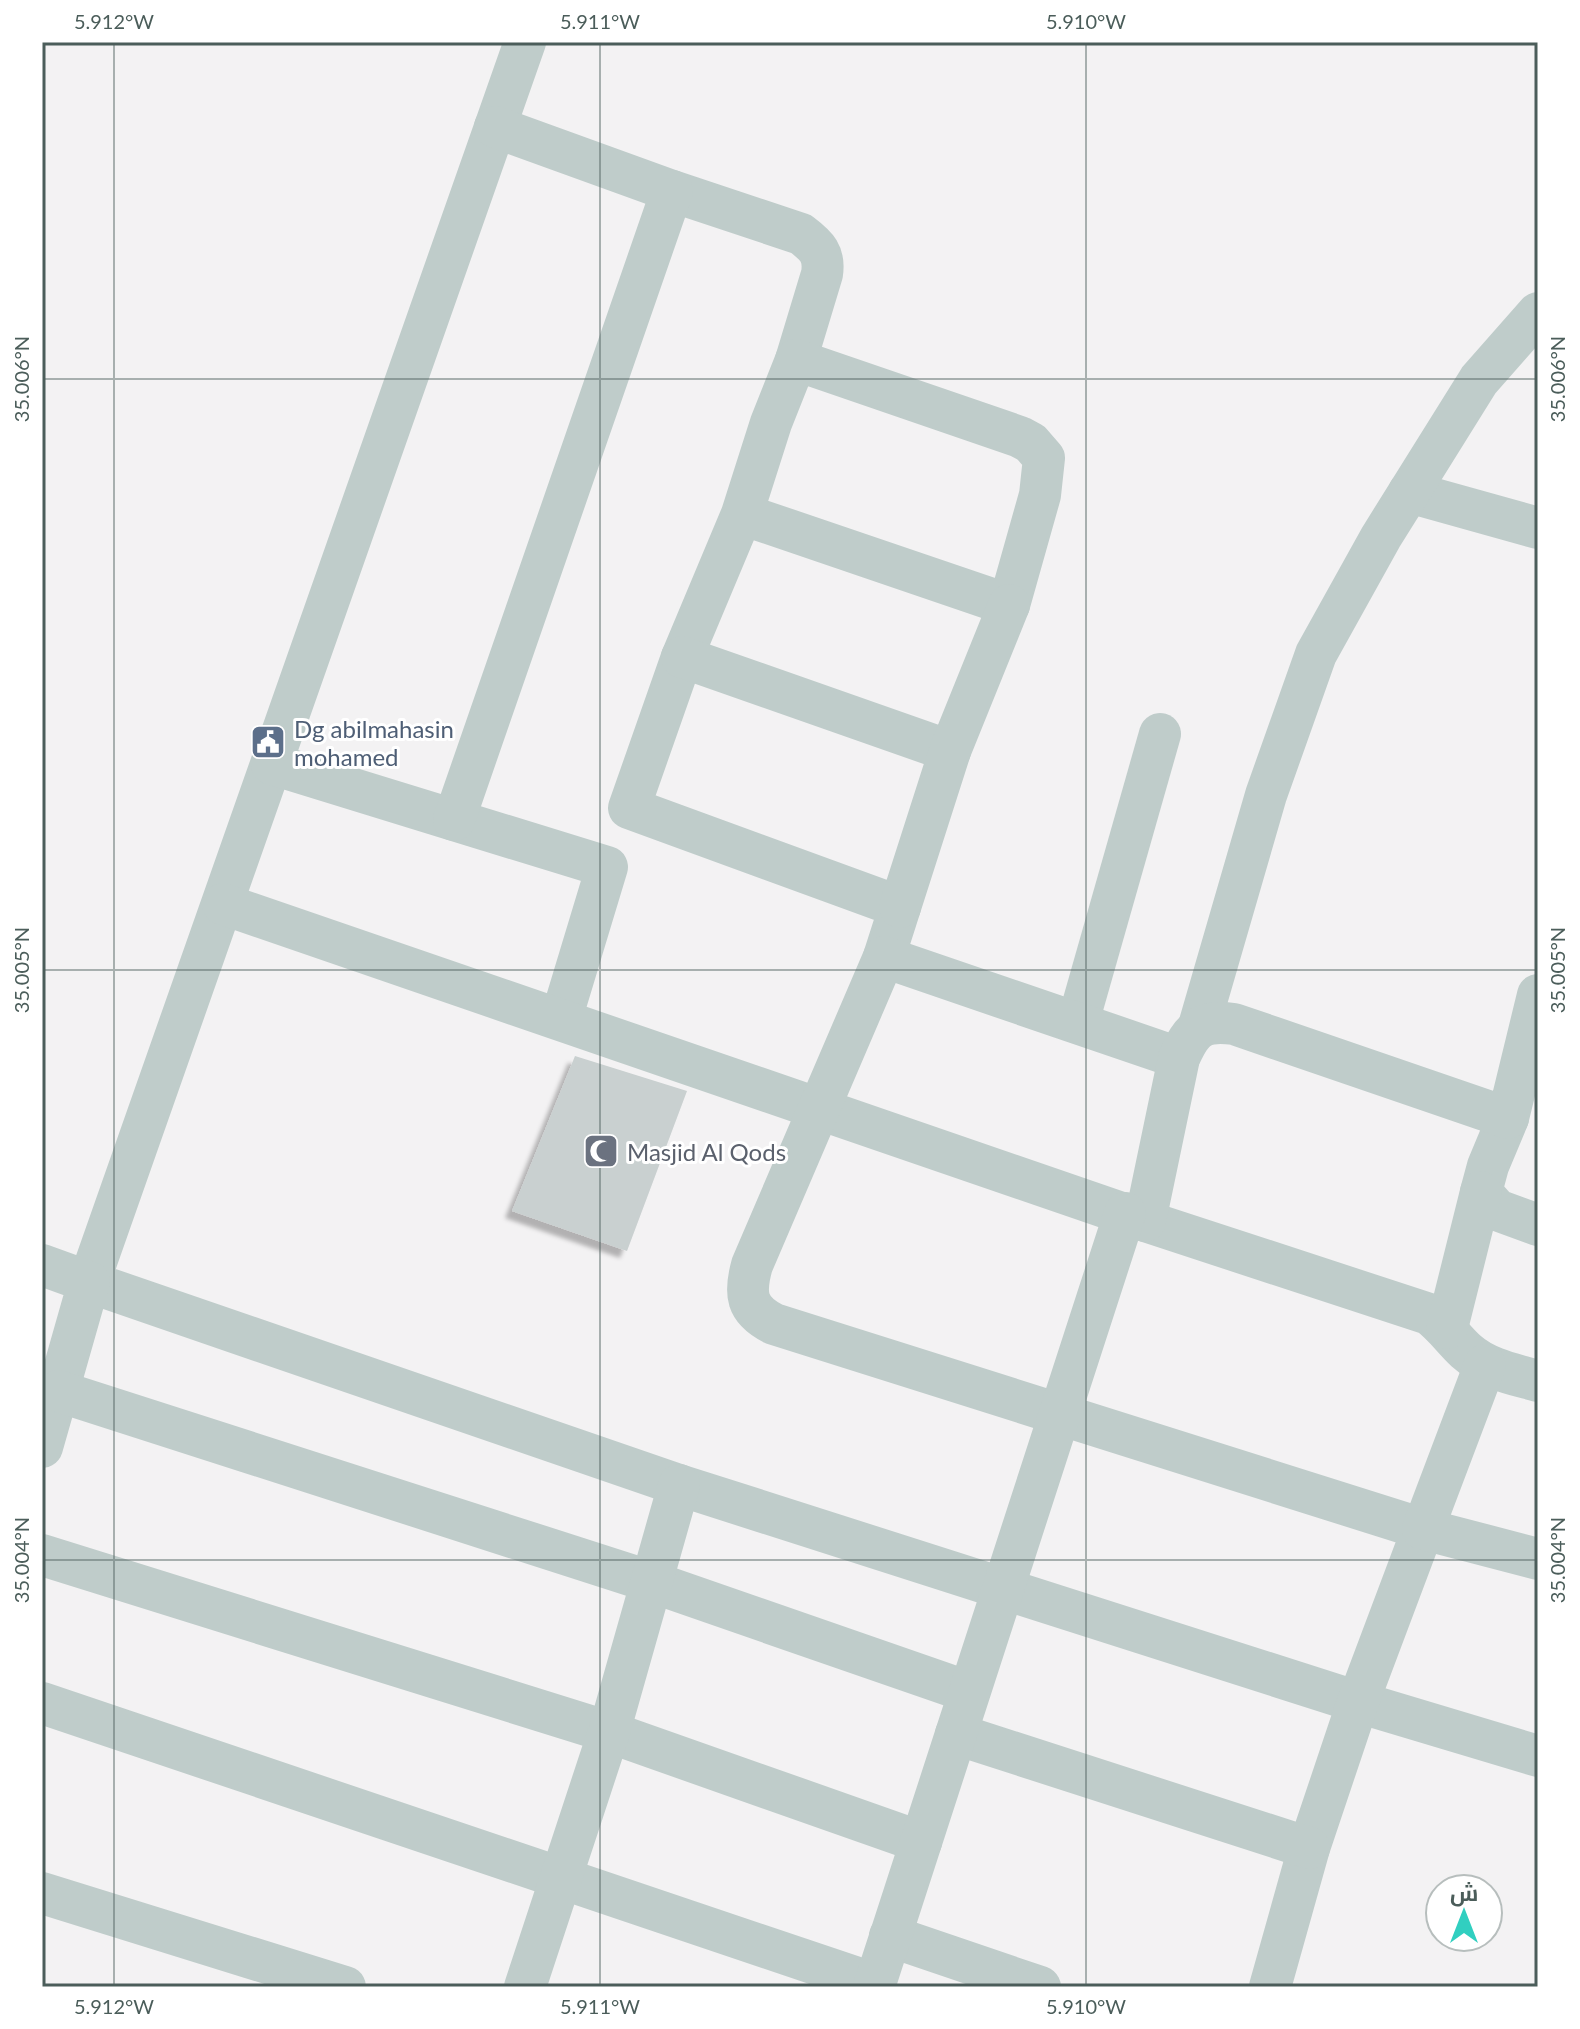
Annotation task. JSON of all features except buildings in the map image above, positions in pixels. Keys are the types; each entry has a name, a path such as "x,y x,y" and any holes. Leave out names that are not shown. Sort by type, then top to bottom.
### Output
{"street":[{"path":"42,1447 89,1282 525,42"},
{"path":"495,127 801,234 816,246 824,263 796,360 771,423 742,514 682,657 607,867 561,1019"},
{"path":"454,820 672,191"},
{"path":"42,1703 874,1986 1060,1414 1135,1217 1266,795 1316,654 1409,492 1479,380 1538,313"},
{"path":"796,360 1020,437 1044,458 1043,481 1024,560 950,751 884,957 752,1265 747,1282 751,1305 757,1316 774,1324 1423,1529 1538,1559"},
{"path":"1409,492 1538,528"},
{"path":"742,514 1009,605"},
{"path":"682,657 950,751"},
{"path":"1078,1022 1160,734"},
{"path":"272,764 607,867"},
{"path":"629,808 900,907"},
{"path":"223,904 1135,1217 1429,1314 1447,1328 1468,1353 1485,1365 1538,1381"},
{"path":"884,957 1078,1022 1189,1042 1218,1022 1234,1024 1508,1118"},
{"path":"1447,1328 1488,1166 1530,1060 1538,995"},
{"path":"1481,1192 1497,1210 1538,1225"},
{"path":"42,1265 679,1485 1358,1702 1538,1756"},
{"path":"1270,1987 1309,1848 1358,1702 1485,1365"},
{"path":"58,1391 652,1582 969,1692"},
{"path":"525,1987 609,1732 679,1485"},
{"path":"42,1555 609,1732 921,1842"},
{"path":"956,1734 1309,1848"},
{"path":"42,1893 345,1987"},
{"path":"890,1936 1040,1987"}],"place":[{"name":"Dg abilmahasin mohamed","path":"268,742"},
{"name":"Masjid Al Qods","path":"601,1151"}]}
